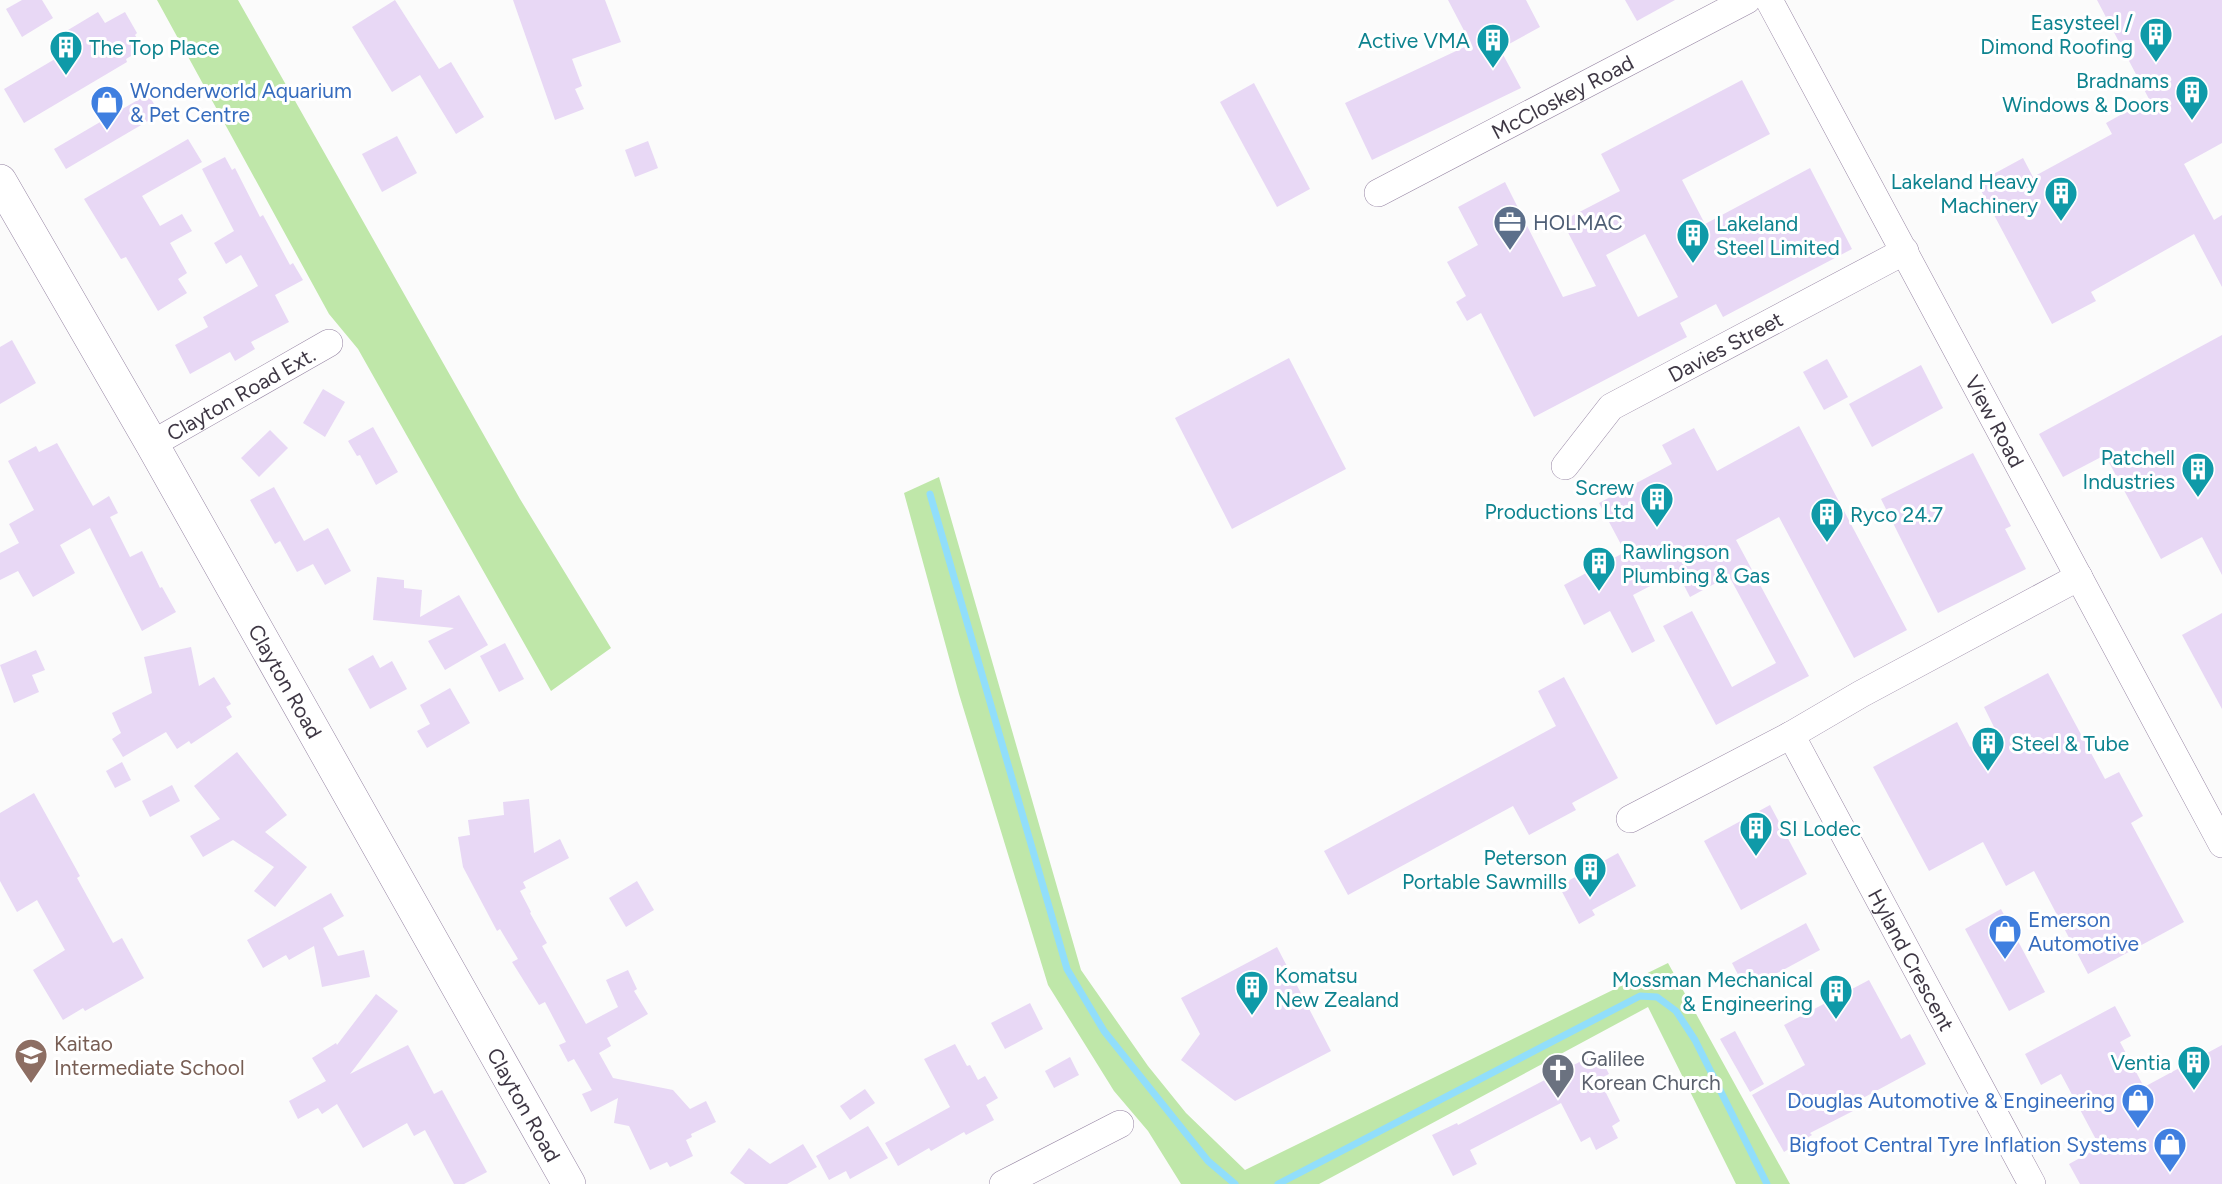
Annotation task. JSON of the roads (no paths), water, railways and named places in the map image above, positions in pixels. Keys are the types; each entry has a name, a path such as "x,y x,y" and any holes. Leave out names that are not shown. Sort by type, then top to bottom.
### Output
{"main road":[{"name":"Clayton Road","path":"0,181 152,444 569,1184"}],"street":[{"name":"McCloskey Road","path":"1378,193 1748,0"},
{"name":"View Road","path":"1769,0 2222,844"},
{"name":"Davies Street","path":"1565,466 1611,407 1905,251"},
{"name":"Clayton Road Ext.","path":"152,444 329,343"},
{"path":"1630,819 1791,735 1861,694 2079,577"},
{"name":"Hyland Crescent","path":"1791,735 2032,1184"},
{"path":"1003,1184 1120,1124"}],"waterway":[{"path":"930,494 1067,969 1104,1031 1208,1161 1235,1184"},
{"path":"1278,1184 1640,996 1657,997 1676,1011 1695,1040 1767,1184"}],"place":[{"name":"Easysteel / Dimond Roofing","path":"2156,63"},
{"name":"Active VMA","path":"1493,69"},
{"name":"The Top Place","path":"66,76"},
{"name":"Bradnams Windows & Doors","path":"2192,121"},
{"name":"Wonderworld Aquarium & Pet Centre","path":"107,131"},
{"name":"Lakeland Heavy Machinery","path":"2061,222"},
{"name":"HOLMAC","path":"1510,251"},
{"name":"Lakeland Steel Limited","path":"1693,264"},
{"name":"Patchell Industries","path":"2198,498"},
{"name":"Screw Productions Ltd","path":"1657,528"},
{"name":"Ryco 24.7","path":"1827,543"},
{"name":"Rawlingson Plumbing & Gas","path":"1599,592"},
{"name":"Steel & Tube","path":"1988,772"},
{"name":"SI Lodec","path":"1756,857"},
{"name":"Peterson Portable Sawmills","path":"1590,898"},
{"name":"Emerson Automotive","path":"2005,960"},
{"name":"Komatsu New Zealand","path":"1252,1016"},
{"name":"Mossman Mechanical & Engineering","path":"1836,1020"},
{"name":"Kaitao Intermediate School","path":"31,1084"},
{"name":"Ventia","path":"2194,1091"},
{"name":"Galilee Korean Church","path":"1558,1099"},
{"name":"Douglas Automotive & Engineering","path":"2138,1129"},
{"name":"Bigfoot Central Tyre Inflation Systems","path":"2170,1173"}]}
